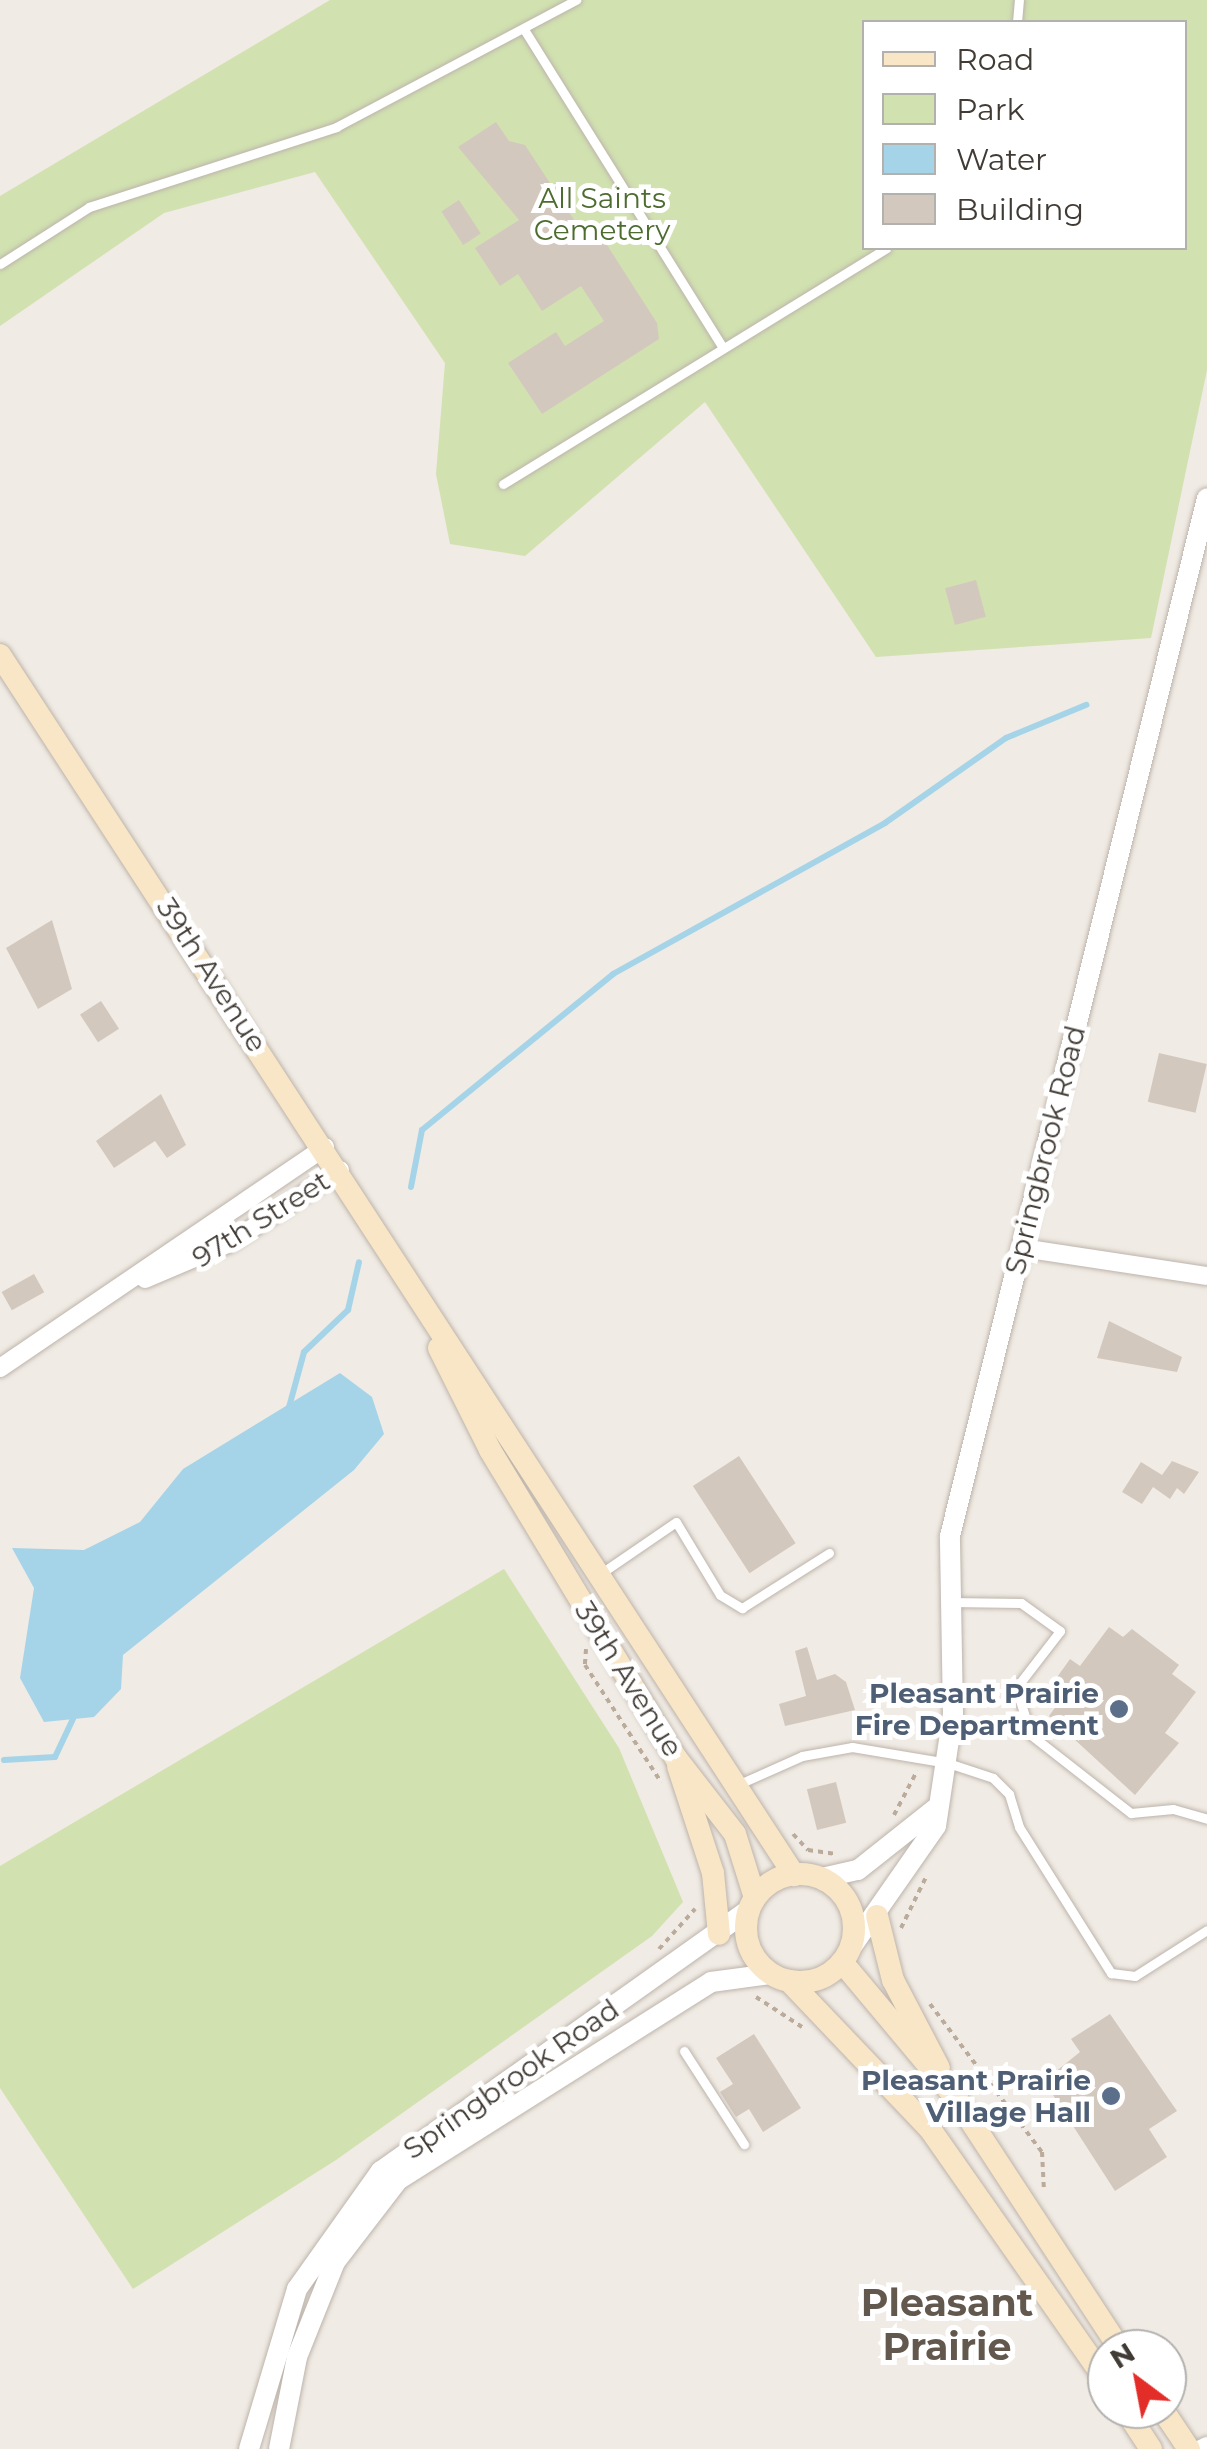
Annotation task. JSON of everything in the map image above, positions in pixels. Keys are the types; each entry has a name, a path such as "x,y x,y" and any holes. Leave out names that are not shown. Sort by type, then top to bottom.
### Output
{"main road":[{"name":"39th Avenue","path":"0,654 326,1147 794,1874"},
{"name":"39th Avenue","path":"422,1298 490,1450 676,1758 735,1834 752,1904"},
{"path":"676,1758 713,1873 719,1934"},
{"path":"1087,2353 930,2128 748,1946 752,1904 794,1874 822,1878 847,1902 845,1957 955,2098 1107,2329"},
{"path":"877,1916 893,1980 955,2098"},
{"path":"780,1978 824,1976 845,1957"}],"street":[{"name":"Springbrook Road","path":"845,1957 922,1852 948,1763 944,1602 964,1472 1207,498"},
{"name":"97th Street","path":"0,1368 326,1147"},
{"name":"97th Street","path":"125,1286 230,1244 340,1170"},
{"path":"1022,1248 1207,1276"},
{"path":"822,1878 858,1870 935,1809"},
{"name":"Springbrook Road","path":"249,2449 298,2289 381,2171 719,1934 752,1904"},
{"name":"Springbrook Road","path":"280,2449 297,2357 330,2273 398,2180 711,1982 780,1978"}],"lane":[{"path":"0,264 90,208 336,127 526,32 576,0"},
{"path":"526,32 721,345"},
{"path":"503,484 721,345 883,250"},
{"path":"600,1574 676,1522 720,1595 742,1608 829,1553"},
{"path":"944,1602 1022,1602 1060,1631 1016,1688 1031,1735 1131,1814 1174,1808 1207,1818"},
{"path":"737,1784 802,1756 852,1747 948,1763 993,1778 1009,1794 1019,1828 1111,1973 1135,1976 1207,1930"},
{"path":"684,2051 744,2144"}],"path":[{"path":"585,1664 671,1799"},
{"path":"891,1824 917,1771"},
{"path":"788,1829 808,1850 853,1854"},
{"path":"900,1939 928,1879"},
{"path":"660,1945 686,1926 700,1894"},
{"path":"919,1992 1042,2152"},
{"path":"739,1995 765,1998 813,2035"}],"green space":[{"name":"All Saints Cemetery","path":"330,0 1207,0 1207,370 1151,638 876,657 705,402 525,556 450,544 436,474 445,363 315,172 164,213 0,326 0,196"},
{"path":"504,1569 619,1748 683,1902 652,1936 336,2160 133,2289 0,2088 0,1866"}],"water":[{"path":"340,1373 372,1397 384,1434 354,1470 123,1655 121,1689 94,1717 44,1722 20,1678 34,1588 12,1548 84,1550 140,1522 183,1469"}],"building":[{"path":"496,122 509,141 525,145 582,232 598,231 657,323 659,339 542,414 508,363 556,332 565,346 604,321 581,286 542,311 518,274 500,286 475,248 519,220 458,147"},
{"path":"459,200 481,234 463,245 441,211"},
{"path":"976,580 986,617 955,625 945,588"},
{"path":"52,920 72,989 38,1009 6,948"},
{"path":"101,1001 119,1029 98,1042 80,1015"},
{"path":"1159,1053 1207,1064 1195,1113 1148,1102"},
{"path":"161,1094 186,1145 167,1158 155,1141 114,1168 96,1141"},
{"path":"34,1274 44,1292 12,1310 2,1292"},
{"path":"1109,1321 1182,1357 1177,1372 1097,1358"},
{"path":"739,1456 796,1543 750,1573 693,1486"},
{"path":"1172,1461 1199,1472 1184,1494 1177,1488 1170,1499 1153,1487 1142,1504 1122,1492 1141,1462 1162,1475"},
{"name":"Pleasant Prairie Fire Department","path":"1109,1627 1123,1637 1132,1629 1179,1665 1172,1674 1196,1692 1165,1733 1179,1743 1135,1795 1049,1716 1059,1702 1055,1680 1070,1659 1080,1666"},
{"path":"807,1647 817,1680 835,1674 846,1682 855,1710 785,1726 779,1704 806,1696 795,1651"},
{"path":"836,1782 846,1823 817,1830 807,1789"},
{"name":"Pleasant Prairie Village Hall","path":"1110,2014 1177,2111 1149,2129 1167,2157 1115,2191 1044,2081 1080,2052 1071,2039"},
{"path":"754,2034 801,2108 763,2132 749,2109 736,2117 720,2092 733,2084 716,2058"}],"waterway":[{"path":"411,1187 422,1130 613,974 885,823 1006,738 1086,705"},
{"path":"288,1411 304,1352 348,1310 359,1262"},
{"path":"4,1760 55,1757 73,1719"}],"place":[{"name":"Pleasant Prairie Fire Department","path":"1119,1709"},
{"name":"Pleasant Prairie Village Hall","path":"1111,2096"}],"district":[{"name":"Pleasant Prairie","path":"947,2325"}]}
